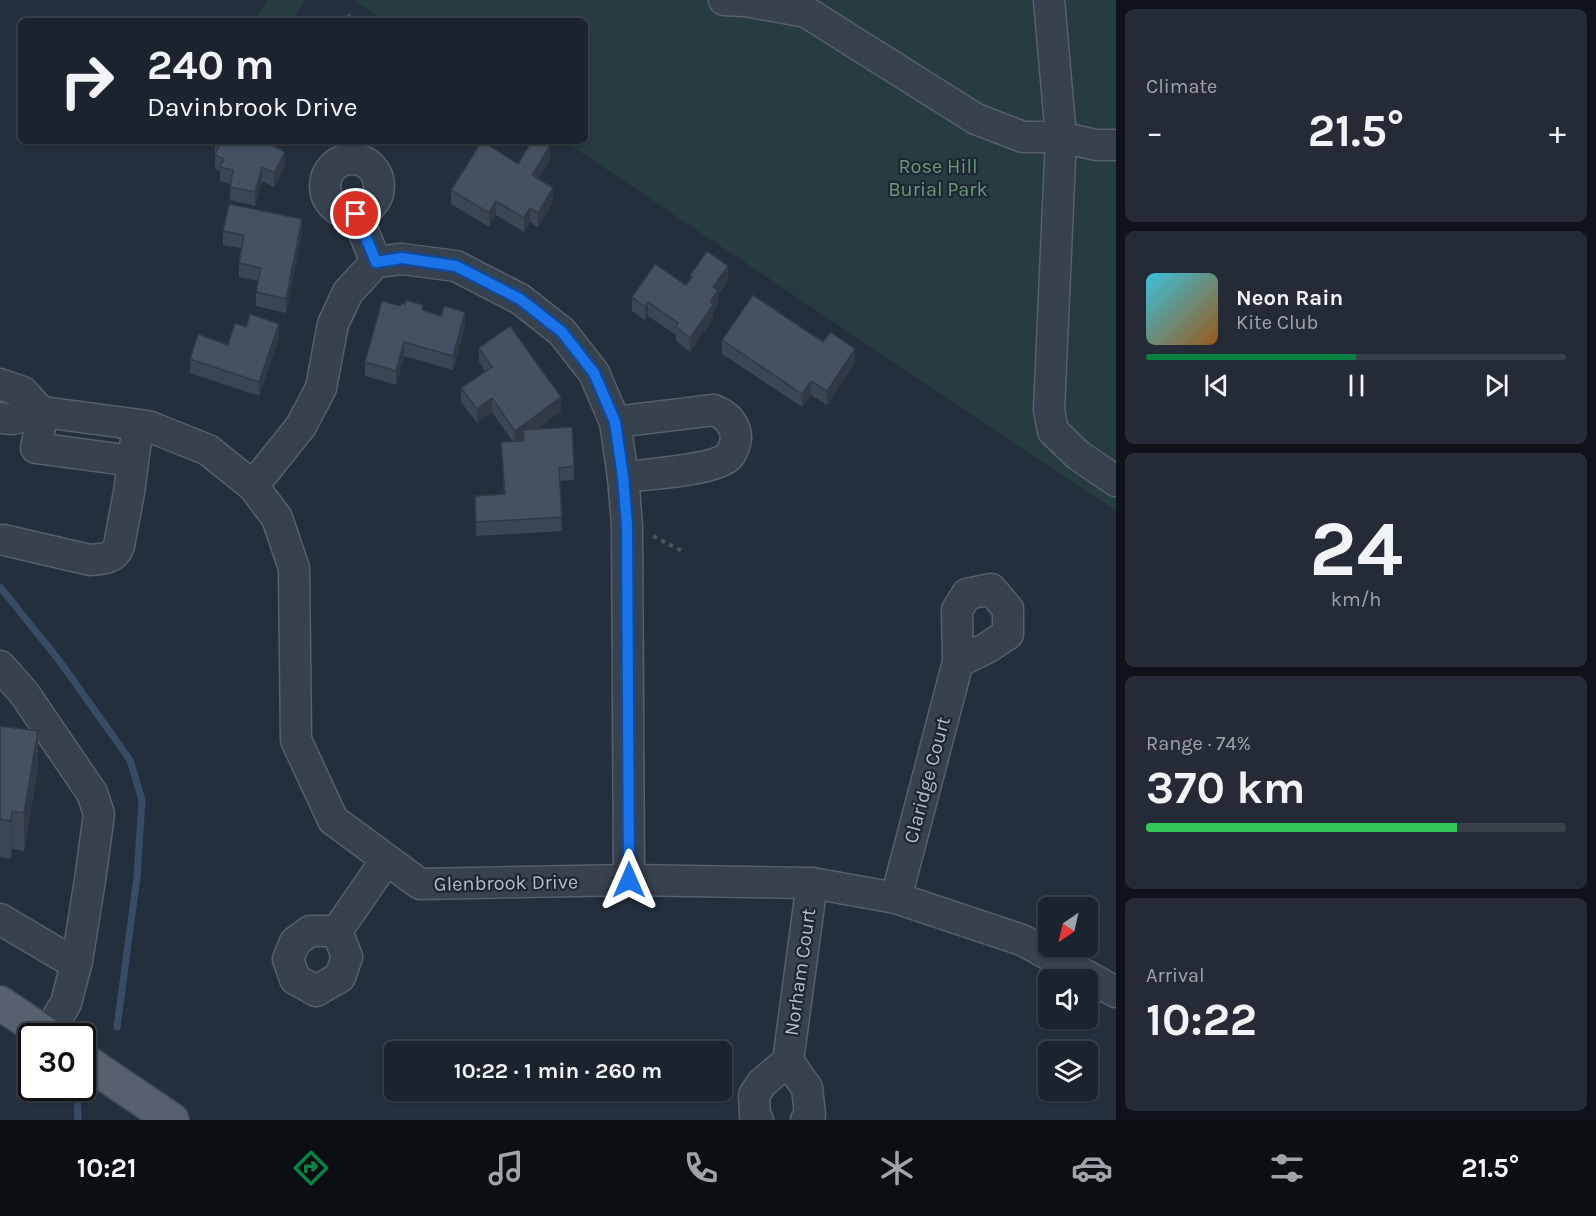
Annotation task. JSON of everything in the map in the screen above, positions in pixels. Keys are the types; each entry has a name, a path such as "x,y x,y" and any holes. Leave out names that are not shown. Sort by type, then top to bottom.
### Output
{"main road":[{"path":"0,1003 29,1023"},
{"path":"96,1068 172,1120"}],"street":[{"path":"724,0 745,1 806,12 976,119 1023,137 1061,137 1096,145 1116,145"},
{"path":"1049,0 1061,137 1049,410 1053,431 1078,455 1116,481"},
{"path":"356,214 376,262"},
{"path":"253,486 301,426 321,388 333,324 348,292 376,262 402,258 456,266 520,299 562,332 594,373 615,422 623,477 627,525 629,880"},
{"path":"0,384 23,392 42,412 36,448 133,461"},
{"path":"615,422 714,410 722,413 734,425 736,436 729,457 710,466 623,477"},
{"name":"Glenbrook Drive","path":"0,418 12,419 42,412 148,426 208,450 253,486 278,518 294,568 296,741 333,820 420,884 629,880 812,883 896,898 1022,940 1116,992"},
{"path":"4,540 90,560 103,559 117,552 138,425"},
{"name":"Claridge Court","path":"896,898 958,662"},
{"path":"0,666 24,693 92,793 99,814 76,964 66,1003 55,1023"},
{"path":"337,931 386,860"},
{"name":"Norham Court","path":"758,1120 754,1116 754,1095 762,1083 788,1061 812,883"},
{"path":"0,919 76,964"},
{"name":"Norham Court","path":"788,1061 807,1088 810,1115 806,1120"}],"path":[{"path":"663,541 682,550"}],"green space":[{"path":"267,0 306,0 294,18 255,18"},
{"name":"Rose Hill Burial Park","path":"354,0 1116,0 1116,511 568,144 588,144 588,18 381,18"}],"building":[{"path":"350,13 352,18 341,18"},
{"path":"215,144 269,144 285,152 274,173 262,167 255,192 230,187 233,170 220,167 224,159 215,155 219,146"},
{"path":"480,144 487,144 518,164 530,144 550,146 532,175 553,188 538,213 530,208 524,218 496,201 489,213 451,190"},
{"path":"229,204 302,219 286,299 256,292 261,268 239,263 244,235 223,231"},
{"path":"707,251 728,266 713,287 718,290 711,301 713,305 690,338 676,327 678,323 648,302 645,307 632,297 655,264 686,285 692,277 690,275"},
{"path":"753,295 823,342 830,332 855,349 827,391 811,381 802,394 722,340"},
{"path":"406,300 423,305 422,310 441,316 444,306 465,312 453,356 404,342 396,371 365,362 382,301 400,306 402,303 405,304"},
{"path":"250,314 279,324 259,382 190,359 198,334 228,345 235,323 246,327"},
{"path":"510,326 561,397 515,431 492,398 477,409 461,388 492,367 479,348"},
{"path":"572,427 574,466 559,468 562,517 476,522 475,496 505,494 501,442 524,441 523,430"},
{"path":"0,726 38,731 24,813 12,811 11,821 0,819"}],"waterway":[{"path":"0,587 58,659 130,760 142,800 137,877 117,1027"},
{"path":"77,1101 78,1120"}],"route":[{"path":"356,214 376,262 402,258 456,266 520,299 562,332 594,373 615,422 627,525 629,880"}]}
